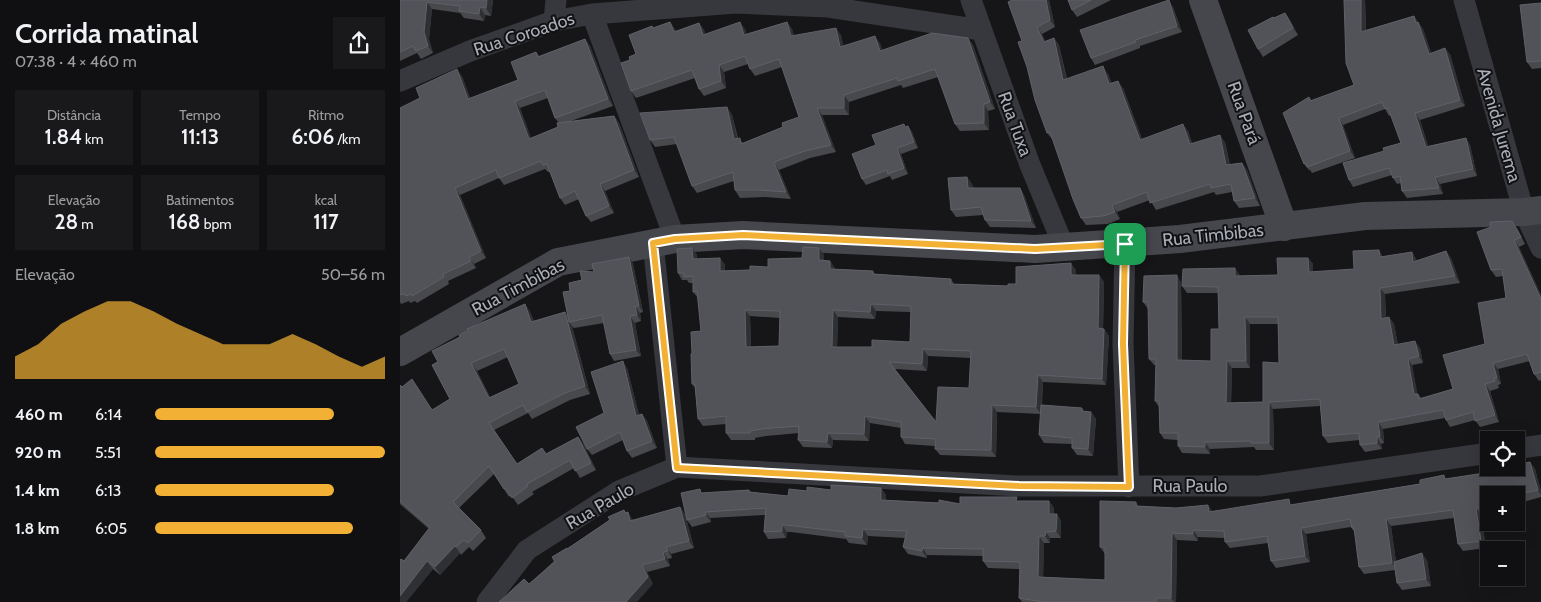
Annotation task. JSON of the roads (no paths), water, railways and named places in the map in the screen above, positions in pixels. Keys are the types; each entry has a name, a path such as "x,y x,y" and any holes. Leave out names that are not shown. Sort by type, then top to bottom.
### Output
{"main road":[{"name":"Rua Pará","path":"1203,0 1284,227"},
{"name":"Rua Timbibas","path":"400,352 558,262 664,241 743,235 1035,249 1125,244 1366,216 1532,211"}],"street":[{"name":"Rua Tuxa","path":"971,0 1030,165 1064,247"},
{"name":"Avenida Jurema","path":"1464,0 1532,211 1541,248"},
{"name":"Rua Coroados","path":"400,81 470,51 555,10 592,14 736,3 828,7 981,30"},
{"path":"592,14 664,241 677,468"},
{"path":"1125,244 1123,344 1129,487"},
{"path":"1525,448 1541,445"},
{"name":"Rua Paulo","path":"487,602 528,550 619,491 677,468 1019,486 1260,486 1480,454"}]}
